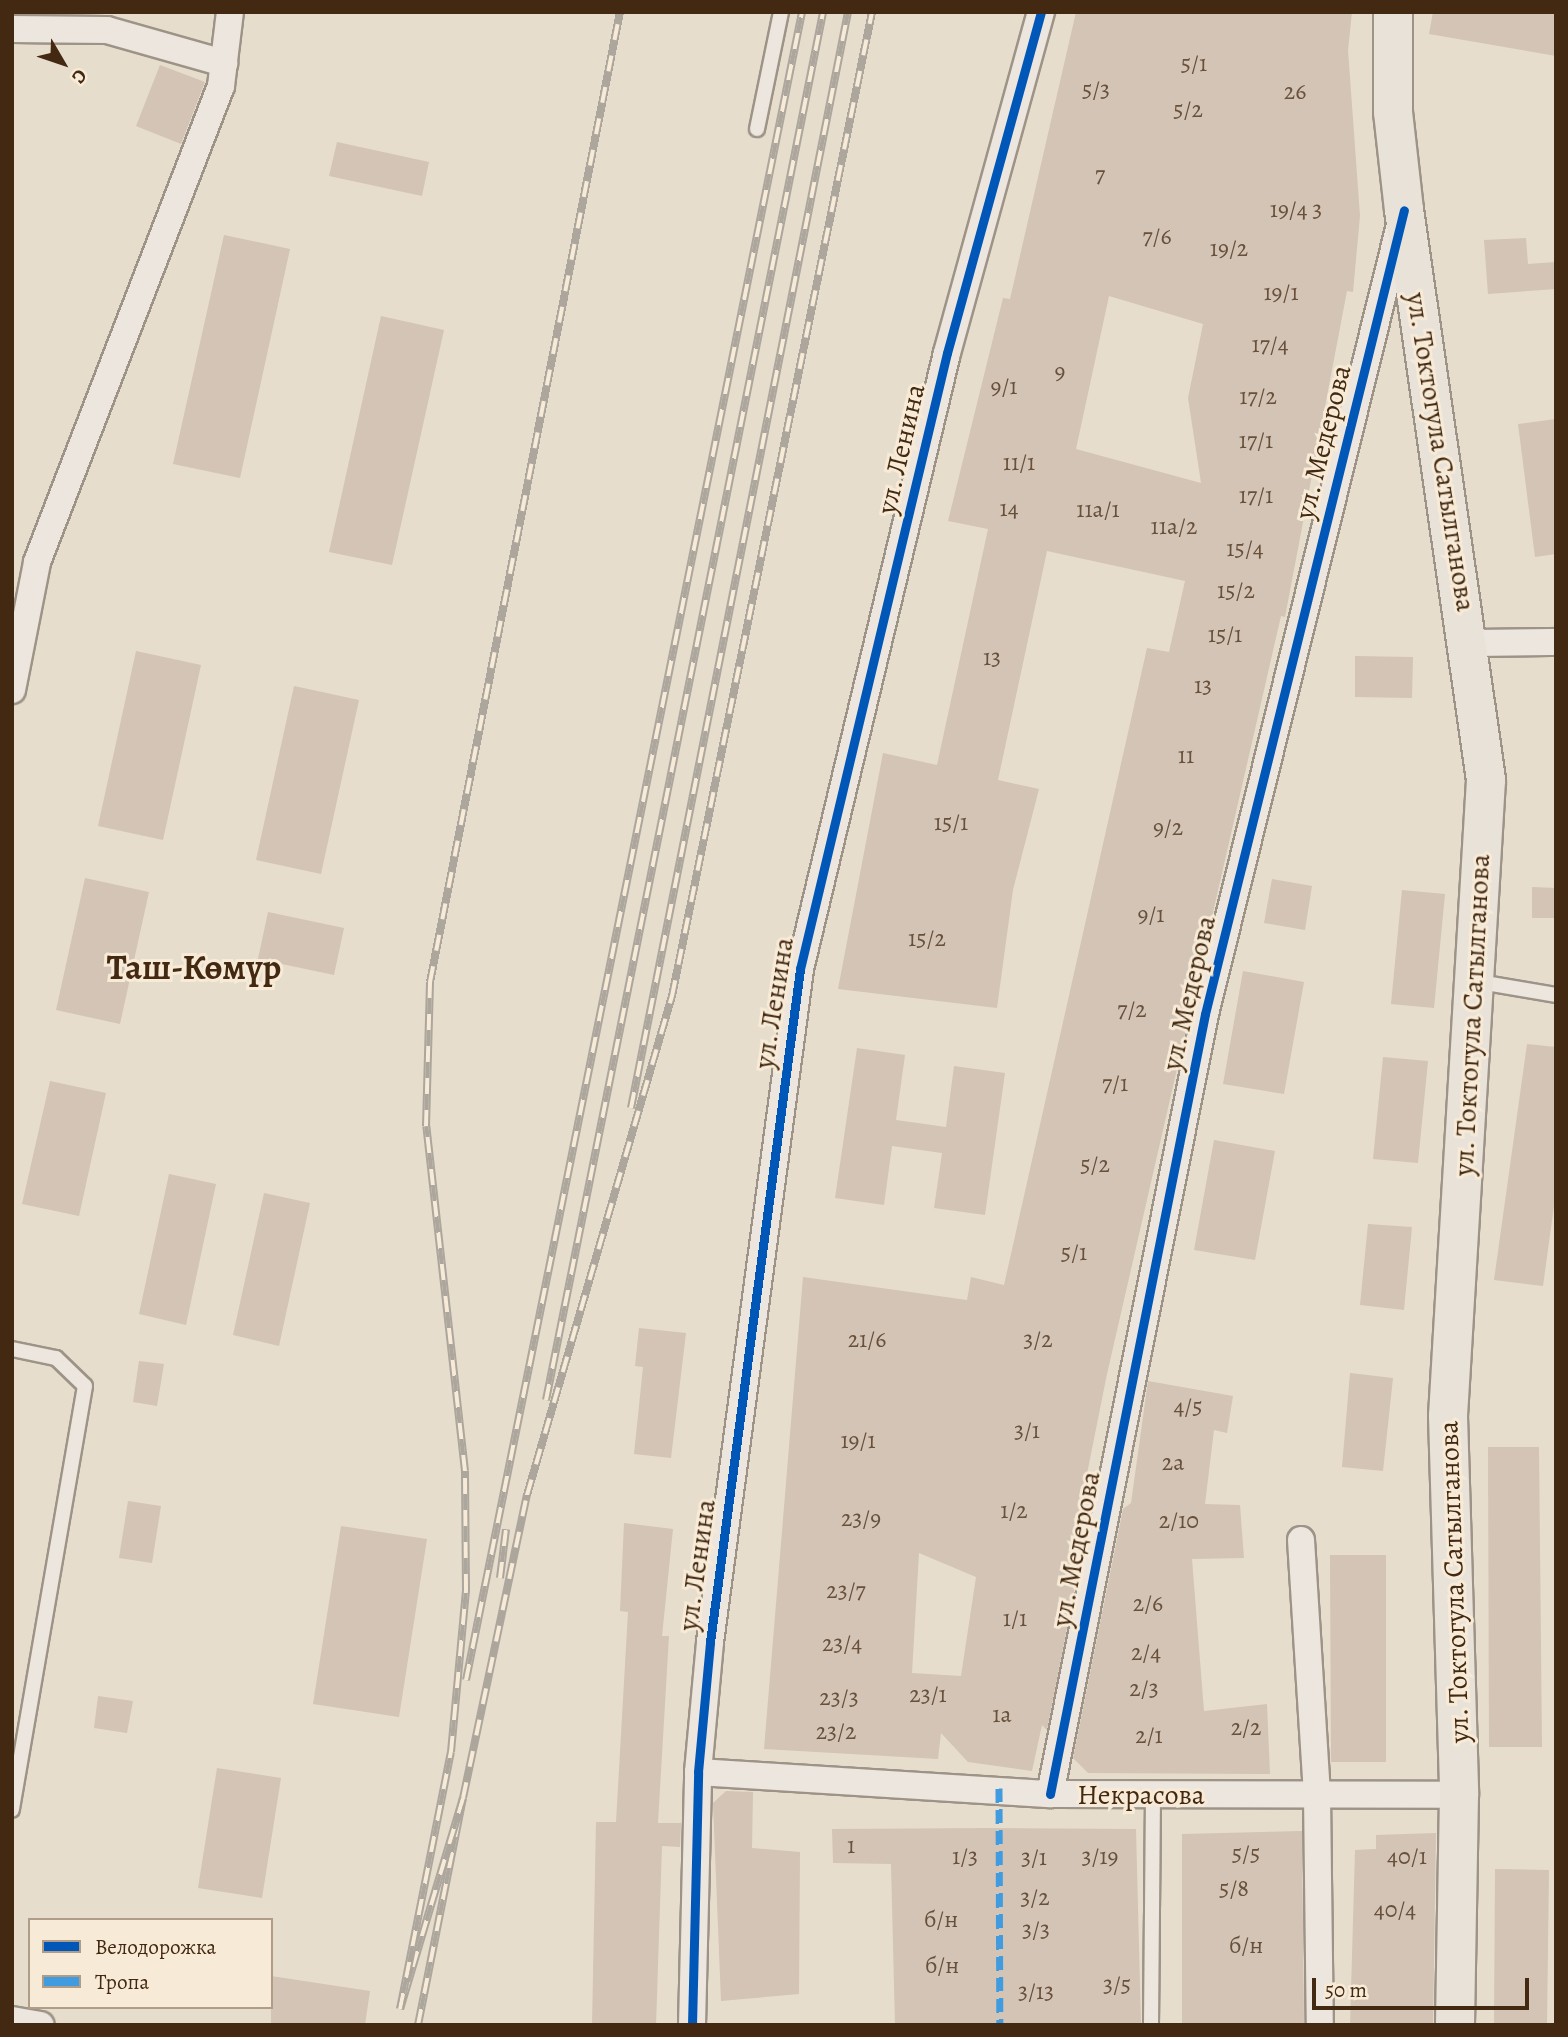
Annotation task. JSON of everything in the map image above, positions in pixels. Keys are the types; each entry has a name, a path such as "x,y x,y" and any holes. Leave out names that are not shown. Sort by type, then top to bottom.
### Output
{"main road":[{"name":"ул. Токтогула Сатылганова","path":"1393,12 1393,112 1404,210 1469,643 1486,780 1448,1416 1460,1795 1455,2025"}],"street":[{"path":"12,690 37,562 224,63 230,12"},
{"name":"ул. Ленина","path":"692,2025 698,1772 709,1642 800,969 947,353 1041,12"},
{"path":"12,29 107,30 224,63"},
{"name":"ул. Медерова","path":"1050,1794 1205,1014 1404,210"},
{"path":"1469,643 1556,642"},
{"path":"1301,1540 1317,1795 1320,2025"},
{"name":"Некрасова","path":"698,1772 1050,1794 1460,1795"},
{"path":"12,2020 41,2025"}],"lane":[{"path":"757,129 781,12"},
{"path":"1474,981 1556,995"},
{"path":"12,1349 56,1358 85,1386 12,1810"},
{"path":"1150,2025 1153,1795"}],"building":[{"path":"1076,12 1352,12 1348,50 1360,216 1353,292 1347,291 1285,617 1281,616 1107,1374 1074,1539 1086,1531 1047,1730 1042,1725 1032,1771 968,1762 941,1733 938,1759 764,1749 803,1277 967,1300 971,1277 1004,1285 1147,648 1169,652 1185,581 1047,551 998,780 1039,789 1013,890 997,1008 838,989 883,753 937,765 988,529 948,521 1003,298 1010,299","holes":["1109,296 1203,324 1188,398 1201,483 1076,449","919,1553 976,1577 961,1676 912,1673"]},
{"path":"1433,12 1556,12 1556,56 1429,34"},
{"path":"160,65 205,82 181,144 136,126"},
{"path":"337,142 429,162 422,196 329,176"},
{"path":"224,235 290,249 240,478 173,464"},
{"path":"1526,238 1528,264 1556,262 1556,289 1488,294 1484,240"},
{"path":"381,316 444,330 392,565 329,552"},
{"path":"1556,419 1556,554 1535,557 1518,424"},
{"path":"136,651 201,665 163,840 98,826"},
{"path":"1355,656 1413,657 1412,698 1355,697"},
{"path":"294,686 359,700 321,874 256,860"},
{"path":"85,878 149,892 120,1024 56,1010"},
{"path":"1272,879 1312,886 1305,930 1264,923"},
{"path":"1532,887 1556,888 1556,918 1532,918"},
{"path":"1402,890 1445,894 1434,1008 1391,1004"},
{"path":"268,912 344,928 334,975 258,959"},
{"path":"1243,971 1304,982 1284,1094 1223,1084"},
{"path":"1527,1044 1556,1047 1556,1191 1543,1286 1494,1280"},
{"path":"857,1048 905,1055 896,1120 946,1127 954,1066 1005,1073 985,1215 934,1208 942,1153 892,1146 884,1205 835,1198"},
{"path":"1383,1057 1428,1061 1418,1163 1373,1159"},
{"path":"50,1081 106,1093 79,1216 22,1204"},
{"path":"1214,1140 1275,1151 1255,1260 1194,1250"},
{"path":"169,1174 216,1184 186,1325 139,1314"},
{"path":"264,1193 310,1203 279,1346 233,1335"},
{"path":"1368,1224 1412,1227 1404,1310 1360,1305"},
{"path":"639,1328 686,1333 671,1458 634,1454 643,1367 635,1366"},
{"path":"139,1361 164,1364 157,1406 133,1402"},
{"path":"1350,1373 1393,1378 1383,1471 1342,1467"},
{"path":"1148,1381 1233,1396 1227,1433 1214,1430 1205,1504 1240,1505 1244,1558 1192,1559 1204,1711 1267,1704 1270,1774 1088,1773 1073,1758 1123,1509 1131,1503"},
{"path":"1488,1447 1539,1447 1542,1747 1489,1747"},
{"path":"128,1501 161,1506 152,1563 119,1558"},
{"path":"624,1523 673,1529 662,1636 669,1636 658,1823 681,1823 680,1847 662,1846 656,2025 592,2025 596,1822 616,1822 628,1612 620,1611"},
{"path":"341,1526 427,1539 399,1717 313,1704"},
{"path":"1330,1555 1386,1555 1386,1762 1331,1762"},
{"path":"98,1696 133,1701 127,1733 94,1728"},
{"path":"217,1768 281,1778 262,1898 198,1888"},
{"path":"726,1791 753,1792 752,1848 800,1852 799,1994 721,2001 713,1803"},
{"path":"832,1829 1136,1829 1141,2025 895,2025 891,1864 833,1863"},
{"path":"1302,1831 1304,2025 1182,2025 1182,1834"},
{"path":"1436,1833 1433,2025 1350,2025 1355,1850 1376,1849 1376,1835"},
{"path":"1495,1869 1549,1870 1547,2025 1494,2025"},
{"path":"273,1976 370,1991 365,2025 271,2025"}],"railway":[{"path":"418,2025 463,1798 400,2009 451,1752 466,1590 465,1471 426,1126 430,982 620,12"},
{"path":"466,1680 802,12"},
{"path":"546,1400 823,12"},
{"path":"631,1108 848,12"},
{"path":"463,1798 527,1495 672,996 872,12"},
{"path":"500,1578 506,1529"}],"marked path":[{"path":"999,1788 1000,2025"}],"cycle path":[{"path":"692,2025 698,1772 710,1642 800,969 947,353 1041,12"},
{"path":"1050,1794 1205,1014 1404,210"}],"district":[{"name":"Таш-Көмүр","path":"194,967"}]}
